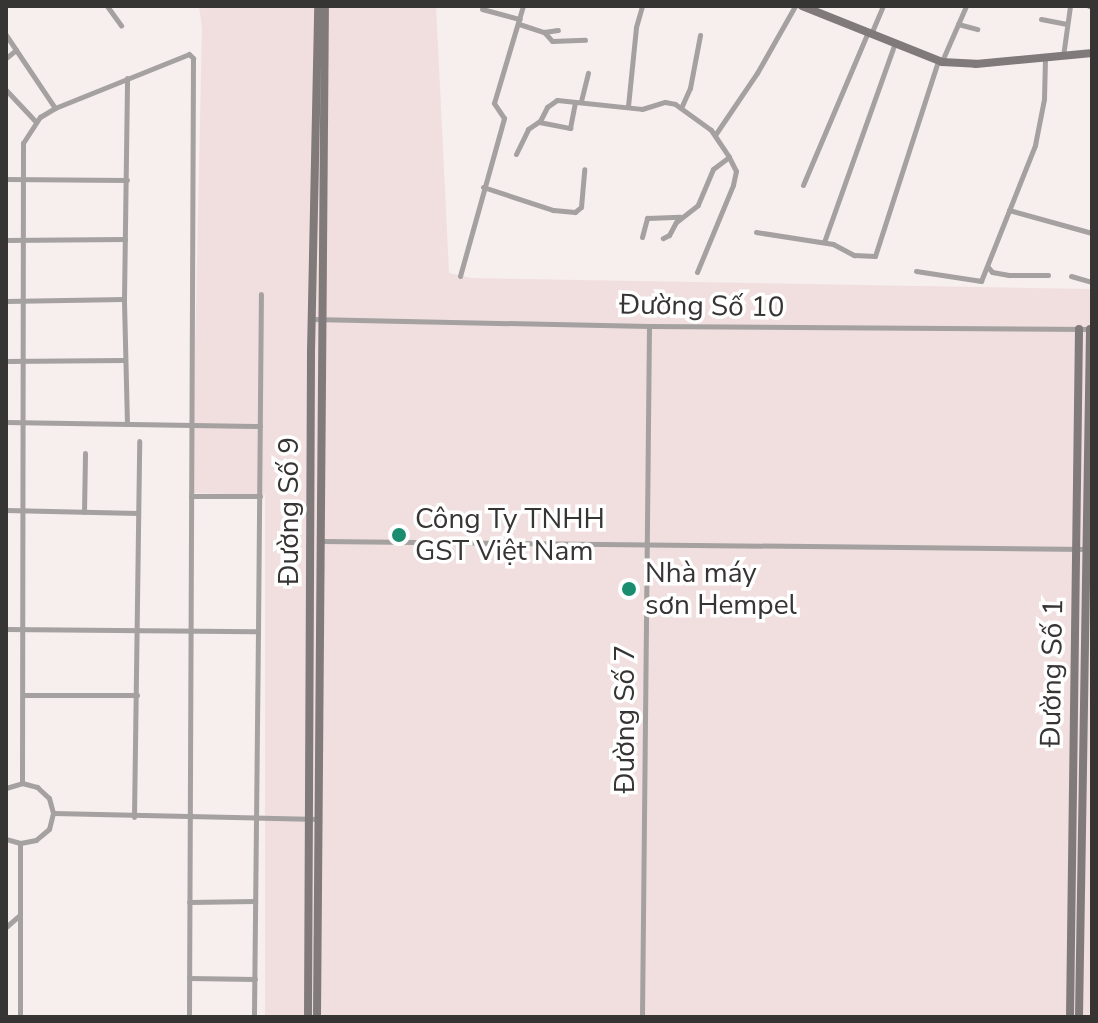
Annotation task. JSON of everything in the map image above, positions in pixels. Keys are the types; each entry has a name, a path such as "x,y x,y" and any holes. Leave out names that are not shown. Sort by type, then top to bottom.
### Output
{"street":[{"path":"107,6 121,25"},
{"name":"Đường Số 9","path":"317,1017 313,819 318,6"},
{"name":"Đường Số 9","path":"308,1017 321,541 317,319 325,6"},
{"path":"460,276 504,118 494,103 523,6"},
{"path":"628,106 636,27 642,6"},
{"path":"715,135 757,73 795,6"},
{"path":"803,185 883,6"},
{"path":"756,232 842,246 854,255 877,255 940,61 966,6"},
{"path":"1063,57 1070,6"},
{"path":"807,7 894,45 940,61 976,64 1092,53"},
{"path":"482,9 497,10 544,32 552,41 585,40"},
{"path":"1041,19 1066,24"},
{"path":"958,24 977,29"},
{"path":"544,32 558,30"},
{"path":"6,35 55,108"},
{"path":"681,108 690,88 700,35"},
{"path":"824,242 894,45"},
{"path":"6,58 16,50"},
{"path":"22,783 23,143 36,122 55,108 185,53 193,58 189,1017"},
{"path":"916,271 978,283 1038,131 1044,99 1045,57"},
{"path":"538,122 570,128 588,73"},
{"path":"127,78 124,299 127,424"},
{"path":"6,90 36,122"},
{"path":"516,154 528,129 538,122 551,104 578,101 648,109 665,102 681,108 715,135 736,171 697,272"},
{"path":"663,238 669,235 681,217 698,205 713,169 729,157"},
{"path":"483,187 553,210 575,212 581,207 584,169"},
{"path":"6,179 127,180"},
{"path":"1009,210 1092,233"},
{"path":"642,237 647,218 681,217"},
{"path":"6,240 125,239"},
{"path":"987,266 992,272 1009,275 1048,275"},
{"path":"1071,276 1092,282"},
{"path":"254,1017 261,294"},
{"path":"6,301 124,299"},
{"name":"Đường Số 10","path":"317,319 649,326 1091,329"},
{"name":"Đường Số 7","path":"642,1017 649,326"},
{"name":"Đường Số 1","path":"1070,1017 1079,329"},
{"name":"Đường Số 1","path":"1079,1017 1091,329"},
{"path":"6,361 124,360"},
{"path":"6,422 260,426"},
{"path":"134,817 139,441"},
{"path":"84,512 85,453"},
{"path":"191,496 260,496"},
{"path":"6,510 138,513"},
{"path":"321,541 1086,549"},
{"path":"6,629 258,631"},
{"path":"23,695 137,695"},
{"path":"6,788 22,783 46,793 53,813 45,833 31,842 7,842"},
{"path":"53,813 313,819"},
{"path":"20,843 20,1017"},
{"path":"189,902 255,901"},
{"path":"6,927 20,915"},
{"path":"189,978 255,979"}],"shaded area":[{"path":"199,6 436,6 449,273 471,278 1092,289 1092,1017 265,1017 265,495 192,493 202,28"}],"place":[{"name":"Công Ty TNHH GST Việt Nam","path":"399,535"},
{"name":"Nhà máy sơn Hempel","path":"629,589"}]}
